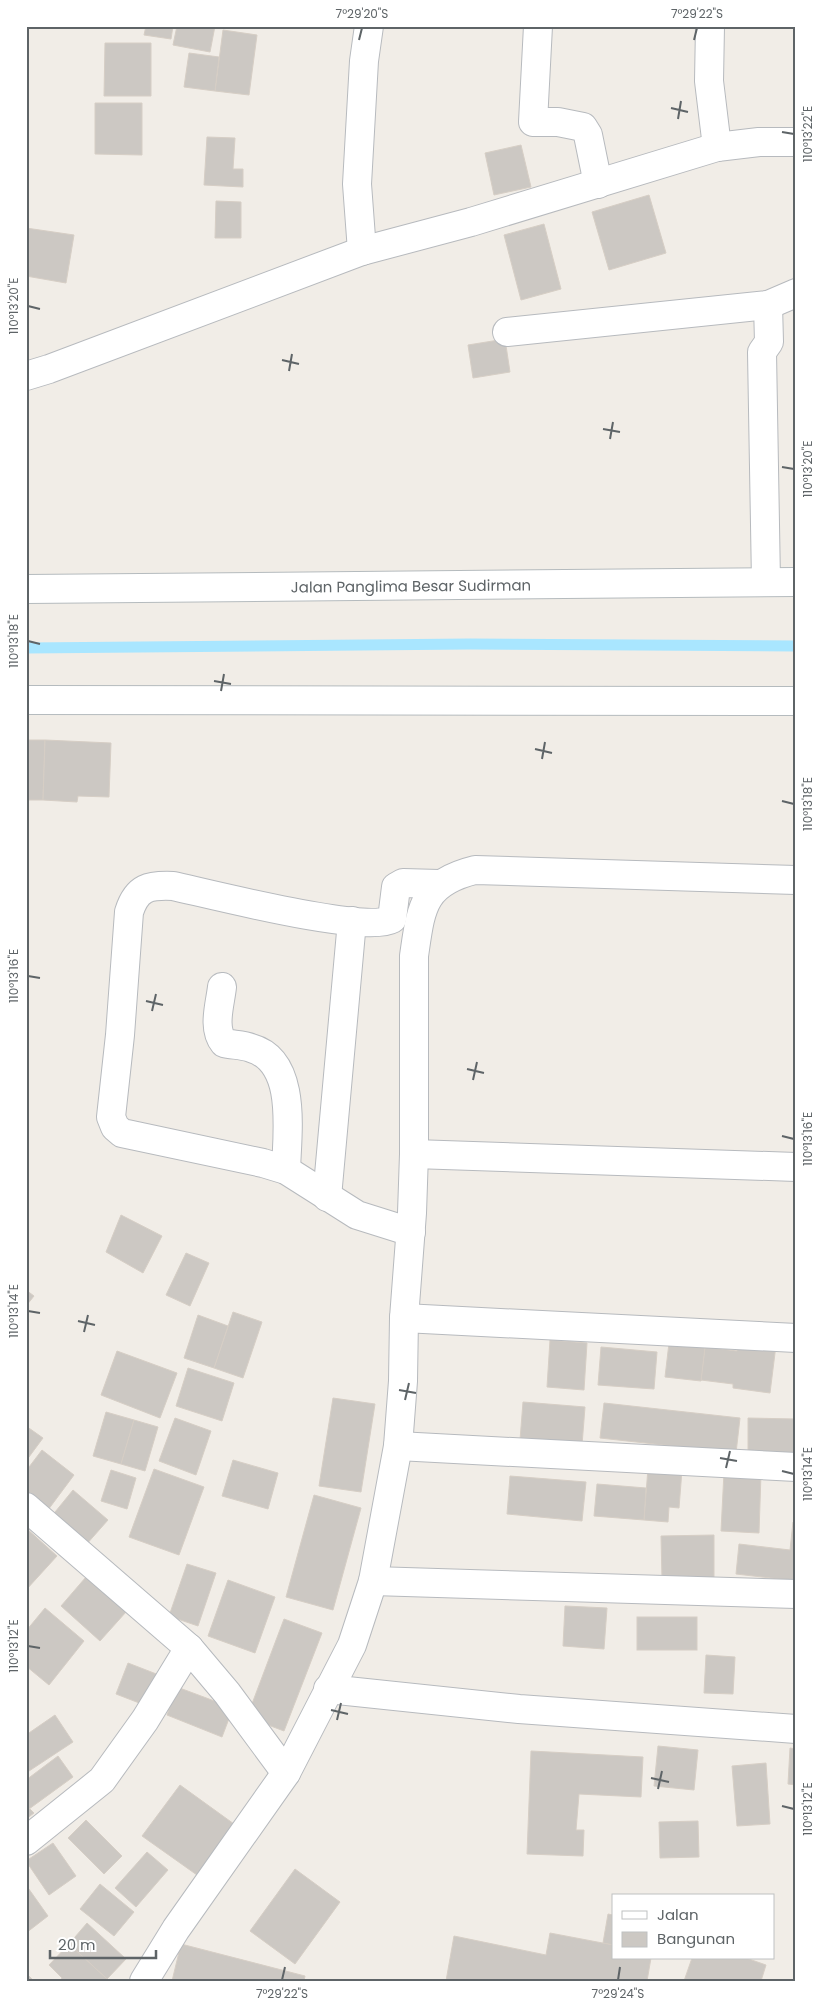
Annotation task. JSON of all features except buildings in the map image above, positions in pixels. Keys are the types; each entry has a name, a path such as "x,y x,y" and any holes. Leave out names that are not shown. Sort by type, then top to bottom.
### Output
{"street":[{"path":"362,251 357,184 364,61 369,26"},
{"path":"538,26 533,122 558,122 583,127 588,135 598,184"},
{"path":"710,26 709,81 717,147"},
{"path":"26,376 49,370 362,251 471,222 717,147 759,142 796,142"},
{"path":"507,332 768,305 796,293"},
{"path":"766,582 762,352 770,342 768,305"},
{"name":"Jalan Panglima Besar Sudirman","path":"26,589 796,582"},
{"path":"26,700 796,701"},
{"path":"144,1981 176,1929 286,1773 352,1644 373,1581 398,1446 414,1154 414,956 418,925 426,902 439,884 454,875 475,870 796,880"},
{"path":"410,1232 357,1215 286,1170 122,1133 115,1127 111,1117 120,1035 129,912 132,901 143,889 154,885 173,886 305,915 352,921 386,922 392,919 396,887 403,883 439,884"},
{"path":"328,1197 352,921"},
{"path":"222,986 217,1025 219,1036 224,1043 253,1048 268,1058 278,1070 285,1087 288,1112 286,1170"},
{"path":"414,1154 796,1167"},
{"path":"404,1318 796,1338"},
{"path":"398,1446 796,1466"},
{"path":"26,1507 189,1648 227,1693 286,1773"},
{"path":"373,1581 796,1594"},
{"path":"26,1841 102,1780 124,1752 189,1648"},
{"path":"328,1689 519,1709 796,1730"}],"waterway":[{"path":"26,648 470,644 796,646"}]}
